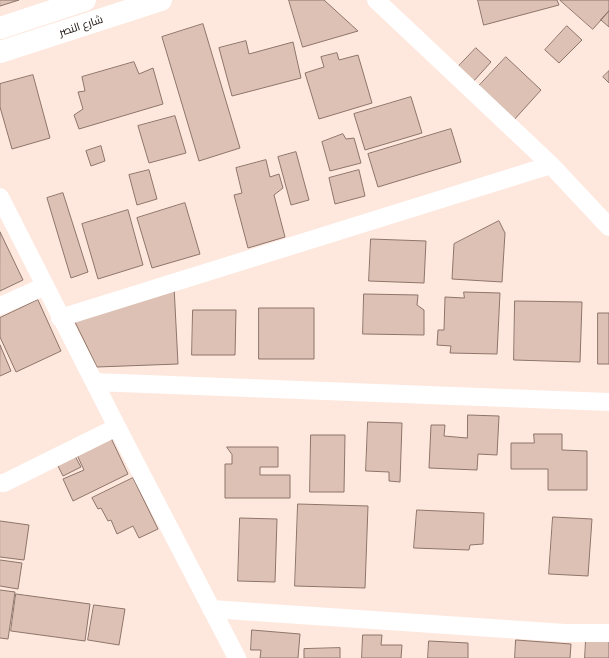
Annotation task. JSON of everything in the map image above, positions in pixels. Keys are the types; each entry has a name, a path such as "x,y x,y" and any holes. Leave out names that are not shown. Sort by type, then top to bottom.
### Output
{"street":[{"path":"0,28 85,0"},
{"name":"شارع النصر","path":"0,52 161,0"},
{"path":"376,0 551,165 609,227"},
{"path":"60,318 551,165"},
{"path":"0,197 60,318 236,657"},
{"path":"0,306 44,286"},
{"path":"94,382 609,402"},
{"path":"0,483 4,483 117,427"},
{"path":"211,609 565,633 609,634"}],"building":[{"path":"0,0 19,0 0,6"},
{"path":"289,0 324,0 358,31 303,47"},
{"path":"478,0 557,0 559,5 484,25"},
{"path":"560,0 609,0 609,11 593,29"},
{"path":"609,11 609,27 601,20"},
{"path":"203,24 240,148 199,161 162,37"},
{"path":"567,26 582,40 559,63 545,50"},
{"path":"246,41 249,54 293,42 301,78 232,96 219,48"},
{"path":"476,48 491,62 472,83 457,68"},
{"path":"337,53 339,60 358,55 372,103 319,119 305,73 324,67 321,57"},
{"path":"506,57 541,90 513,121 478,87"},
{"path":"134,62 139,74 153,68 163,104 79,129 74,115 83,109 78,92 85,91 82,77"},
{"path":"609,71 609,83 603,77"},
{"path":"33,75 50,138 12,149 0,107 0,84"},
{"path":"411,97 422,133 365,150 354,114"},
{"path":"175,116 186,153 149,163 138,126"},
{"path":"451,129 461,162 378,187 368,154"},
{"path":"343,134 346,139 354,138 361,163 330,171 322,142"},
{"path":"101,146 105,161 91,166 86,151"},
{"path":"296,152 309,200 291,205 278,157"},
{"path":"266,160 270,177 279,174 283,188 274,195 285,237 248,248 234,195 242,193 236,168"},
{"path":"149,170 157,199 137,205 129,175"},
{"path":"359,170 365,196 335,204 329,178"},
{"path":"63,193 88,272 71,278 47,198"},
{"path":"185,203 200,254 152,268 137,218"},
{"path":"128,210 143,265 98,279 82,224"},
{"path":"499,221 505,233 502,282 452,279 454,244"},
{"path":"0,232 23,280 0,291"},
{"path":"371,239 426,241 424,283 369,281"},
{"path":"174,286 178,364 97,367 74,320"},
{"path":"464,292 500,293 497,354 450,353 451,346 437,345 438,330 444,330 445,297 464,298"},
{"path":"364,294 418,295 417,305 424,310 424,335 363,334"},
{"path":"38,300 61,351 16,372 0,337 0,318"},
{"path":"515,301 582,302 580,362 514,360"},
{"path":"259,308 314,308 314,359 259,359"},
{"path":"193,310 236,310 235,355 192,355"},
{"path":"598,313 609,313 609,364 598,364"},
{"path":"0,345 11,371 0,376"},
{"path":"468,415 499,416 497,455 478,454 477,470 429,468 431,425 445,425 444,436 467,438"},
{"path":"368,422 402,423 400,482 389,481 389,472 366,471"},
{"path":"534,434 562,434 562,450 587,451 587,490 548,490 548,469 511,469 511,443 534,443"},
{"path":"311,435 345,435 344,492 310,492"},
{"path":"111,438 128,474 73,501 63,479 84,470 77,455"},
{"path":"227,447 278,447 278,467 260,467 260,475 290,475 290,498 225,498 225,464 232,464 232,455"},
{"path":"75,456 81,467 63,476 57,464"},
{"path":"133,478 158,529 139,538 133,526 117,534 111,520 108,521 101,508 98,509 92,498"},
{"path":"298,504 368,506 365,588 295,586"},
{"path":"417,510 484,513 483,544 470,545 469,550 414,548"},
{"path":"553,517 592,519 588,576 549,574"},
{"path":"240,518 277,519 275,582 238,581"},
{"path":"0,521 29,525 24,560 0,557"},
{"path":"0,560 22,563 18,589 0,586"},
{"path":"0,590 15,592 8,639 0,638"},
{"path":"16,594 90,604 85,641 11,631"},
{"path":"94,605 125,609 119,645 88,640"},
{"path":"252,630 300,634 298,658 260,658 261,650 251,650"},
{"path":"363,635 382,635 381,645 402,645 401,658 362,658"},
{"path":"516,640 571,644 570,658 515,658"},
{"path":"586,640 609,640 609,658 585,658"},
{"path":"429,641 468,643 468,658 428,658"},
{"path":"340,648 340,658 304,658 304,649"}]}
